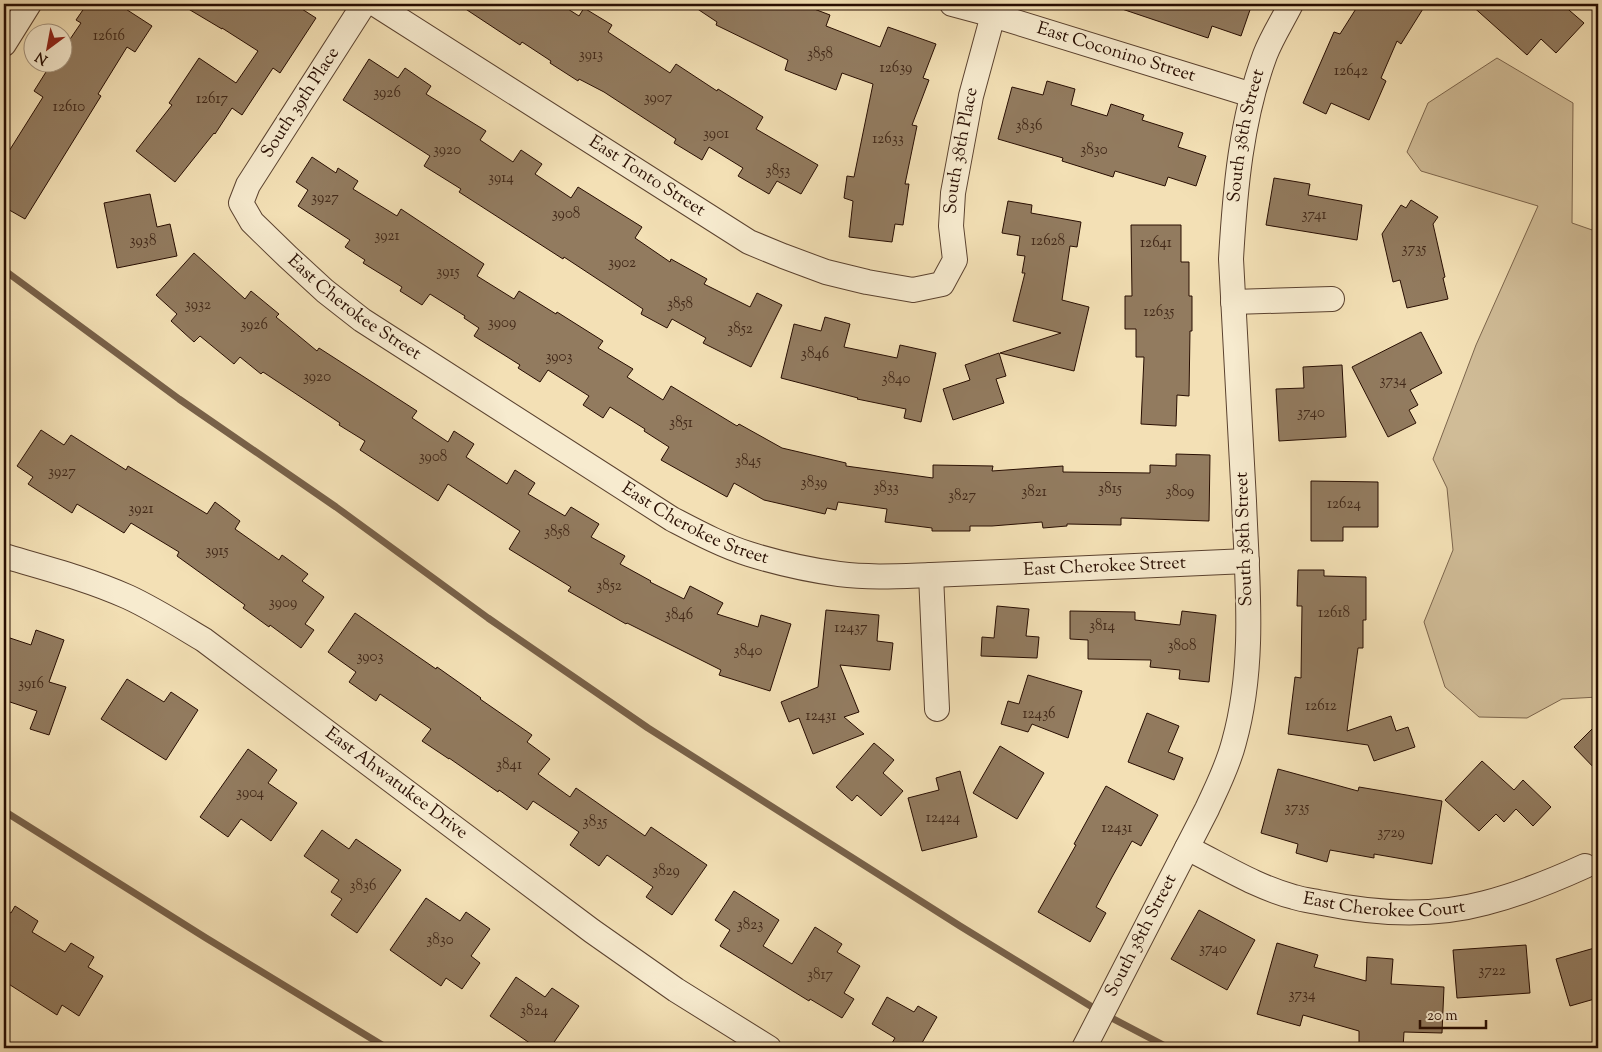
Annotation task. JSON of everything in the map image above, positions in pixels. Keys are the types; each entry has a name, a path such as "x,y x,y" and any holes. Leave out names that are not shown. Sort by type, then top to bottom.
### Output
{"street":[{"path":"5,40 29,4"},
{"name":"South 39th Place","path":"240,203 248,185 364,4"},
{"name":"East Tonto Street","path":"375,4 749,242 826,272 867,282 912,290 942,284"},
{"name":"East Coconino Street","path":"952,4 1252,95"},
{"name":"South 38th Street","path":"1084,1048 1223,776 1234,744 1241,714 1249,644 1237,339 1231,259 1234,206 1239,158 1252,95 1266,53 1292,4"},
{"name":"South 38th Place","path":"942,284 955,260 951,226 953,193 971,96 993,15"},
{"name":"East Cherokee Street","path":"240,203 252,222 288,257 325,291 362,320 672,519 716,541 748,554 791,565 840,574 883,577 1247,561"},
{"path":"1234,302 1332,299"},
{"name":"East Ahwatukee Drive","path":"4,556 127,597 204,640 592,931 676,990 769,1048"},
{"path":"931,575 937,709"},
{"name":"East Cherokee Court","path":"1187,848 1249,880 1293,897 1340,907 1390,913 1433,911 1484,904 1550,882 1585,866"}],"shaded area":[{"path":"1497,58 1573,103 1572,223 1598,232 1598,697 1562,699 1527,718 1479,717 1445,687 1424,622 1453,550 1447,488 1433,459 1476,345 1538,206 1421,171 1407,152 1428,103"}],"building":[{"path":"87,4 118,4 152,26 135,52 127,47 98,94 101,96 25,219 4,207 4,159 43,97 34,91 46,72 72,72 72,36 81,23 76,20"},
{"path":"180,4 294,4 316,18 280,73 273,68 242,115 232,108 215,134 175,182 136,151 172,105 169,103 199,58 236,83 258,51"},
{"path":"458,4 560,4 579,16 584,8 612,25 608,32 670,73 676,64 717,91 718,89 763,117 756,129 818,165 801,194 777,181 769,194 738,176 743,168 709,147 702,160 674,143 676,139 604,92 579,79 578,81 522,42 520,45"},
{"path":"690,4 801,4 830,15 826,26 880,47 888,27 936,44 923,78 929,80 912,125 917,126 905,184 909,184 903,225 895,224 892,242 849,237 853,201 844,198 847,176 854,177 873,84 842,73 836,90 785,70 788,60 716,25 717,22"},
{"path":"1117,4 1252,4 1241,36 1212,26 1208,38 1116,7"},
{"path":"1359,4 1426,4 1401,44 1397,41 1381,78 1386,81 1369,120 1331,103 1326,114 1303,103 1334,32 1340,34"},
{"path":"1470,4 1562,4 1584,23 1556,53 1541,39 1527,55"},
{"path":"369,59 398,78 405,68 431,86 426,94 486,131 480,140 513,162 521,150 542,164 535,174 571,198 578,187 642,227 635,238 670,262 671,259 707,279 704,284 750,307 757,293 782,305 751,367 703,343 706,338 672,319 667,328 641,314 643,309 459,192 461,189 424,166 430,156 343,100"},
{"path":"1047,81 1075,89 1071,105 1107,116 1111,104 1144,115 1142,120 1183,133 1178,147 1206,156 1196,186 1168,177 1165,186 1115,171 1113,177 1062,161 1063,158 998,139 1012,87 1043,95"},
{"path":"312,157 336,173 338,168 358,181 353,189 397,216 401,209 484,264 477,276 514,299 519,291 603,341 598,348 633,369 627,377 663,400 671,386 737,426 739,424 782,448 846,463 846,466 933,478 933,465 993,466 992,471 1063,466 1063,472 1150,473 1150,465 1176,466 1176,454 1210,455 1209,521 1121,518 1121,525 1067,524 1067,526 1043,528 1042,522 970,526 970,531 932,531 932,528 885,522 887,509 838,502 836,510 827,508 825,514 764,500 734,483 727,497 661,460 669,447 644,431 645,429 610,407 603,418 583,405 589,396 548,370 540,382 518,368 520,365 474,336 479,328 464,318 465,316 430,294 422,305 400,291 402,287 363,263 365,260 345,247 350,240 298,206 308,190 296,182"},
{"path":"1274,178 1310,184 1308,195 1362,205 1357,240 1266,225"},
{"path":"150,194 157,227 170,224 177,256 117,268 104,203"},
{"path":"1411,200 1438,217 1433,224 1448,299 1407,308 1400,280 1393,282 1382,234 1401,205 1406,208"},
{"path":"1008,201 1032,205 1031,213 1081,222 1077,247 1070,246 1062,300 1089,307 1074,371 1000,353 1061,333 1013,321 1025,273 1022,273 1025,256 1017,255 1020,236 1002,233"},
{"path":"1131,225 1181,225 1181,262 1189,262 1189,296 1192,296 1192,331 1190,331 1189,396 1177,395 1176,426 1141,424 1144,357 1136,357 1136,329 1125,329 1125,296 1132,296"},
{"path":"194,253 245,299 251,291 279,314 276,317 317,351 319,348 417,411 412,418 448,442 454,431 474,444 466,457 507,484 515,470 535,483 528,494 565,516 571,507 599,524 591,537 625,556 620,564 684,599 690,586 723,603 717,614 758,627 761,615 791,624 770,691 719,675 721,670 626,624 568,591 571,587 509,549 520,531 448,484 438,501 360,450 365,441 263,372 261,374 240,357 234,364 200,336 194,342 171,321 177,314 156,295"},
{"path":"825,317 850,324 844,347 897,358 900,345 936,353 921,422 904,418 906,409 857,399 781,378 794,324 821,331"},
{"path":"1421,332 1442,373 1410,390 1418,405 1409,410 1416,423 1388,437 1352,367"},
{"path":"999,353 1006,376 996,379 1004,403 953,420 943,389 970,380 965,365"},
{"path":"1342,365 1346,437 1279,441 1276,389 1304,388 1303,367"},
{"path":"41,430 64,445 71,435 126,470 128,466 207,514 215,502 240,521 235,529 279,560 282,555 308,574 302,581 324,597 305,624 314,630 301,648 243,608 245,605 177,556 179,552 131,523 124,533 77,504 72,513 28,484 33,477 17,466"},
{"path":"1311,481 1378,482 1378,527 1343,527 1343,541 1311,541"},
{"path":"1298,570 1324,570 1324,576 1366,577 1366,620 1363,620 1363,648 1358,648 1347,731 1391,716 1396,731 1408,727 1415,747 1374,761 1368,745 1288,734 1295,677 1301,678 1302,606 1297,606"},
{"path":"997,606 1029,609 1026,636 1039,637 1037,658 981,656 982,637 994,638"},
{"path":"826,610 879,615 877,641 893,643 890,670 840,665 859,712 844,717 864,734 813,754 799,718 789,722 781,702 818,687"},
{"path":"1070,611 1135,612 1135,620 1180,625 1182,611 1216,615 1209,682 1179,679 1180,670 1150,667 1151,660 1088,659 1088,640 1070,639"},
{"path":"355,613 436,669 437,667 532,735 527,742 550,759 538,774 570,797 576,788 645,836 651,827 707,865 672,915 646,897 653,887 607,855 599,866 570,845 579,832 533,801 527,810 499,790 498,792 422,741 431,729 380,694 376,701 349,682 356,672 328,652"},
{"path":"36,630 64,640 49,682 66,687 49,735 30,729 37,711 4,700 4,636 31,645"},
{"path":"1028,675 1082,691 1068,738 1032,724 1028,732 1001,724 1008,701 1019,704"},
{"path":"127,679 164,702 171,692 198,710 166,760 101,719"},
{"path":"1147,713 1179,726 1168,752 1183,758 1174,780 1128,762"},
{"path":"1598,723 1598,772 1574,747"},
{"path":"874,743 894,760 883,773 903,791 881,816 857,795 852,801 836,787"},
{"path":"1000,746 1044,773 1017,819 973,793"},
{"path":"248,749 277,770 268,783 297,803 271,841 241,819 228,837 200,817"},
{"path":"1482,761 1514,790 1523,780 1551,807 1533,826 1516,809 1504,822 1496,814 1479,831 1445,800"},
{"path":"1278,769 1358,791 1359,787 1442,801 1432,864 1374,854 1374,858 1330,850 1327,862 1296,853 1298,844 1261,833"},
{"path":"960,771 977,837 922,851 908,798 939,790 936,778"},
{"path":"1106,786 1158,815 1141,846 1132,841 1112,877 1096,907 1106,913 1090,942 1038,912 1076,845 1074,844"},
{"path":"322,830 349,849 356,839 401,870 357,933 331,915 342,899 331,892 339,880 304,856"},
{"path":"734,891 779,920 763,946 792,964 815,927 842,944 837,952 860,966 844,993 854,999 842,1018 810,999 809,1001 720,946 730,930 715,920"},
{"path":"426,898 460,921 466,912 490,929 471,956 480,963 462,989 446,978 441,986 390,950"},
{"path":"15,906 38,921 32,932 65,952 71,943 94,957 88,967 103,976 79,1016 62,1005 57,1015 4,981 4,909 11,913"},
{"path":"1199,910 1255,940 1227,990 1171,959"},
{"path":"1277,943 1318,955 1314,967 1366,981 1367,957 1393,959 1391,984 1444,987 1442,1033 1404,1032 1403,1048 1359,1048 1359,1031 1303,1015 1300,1026 1257,1014"},
{"path":"1526,945 1530,993 1457,998 1453,950"},
{"path":"1598,947 1598,998 1570,1006 1556,959"},
{"path":"516,977 545,997 552,988 579,1006 550,1048 537,1048 490,1016"},
{"path":"887,997 914,1012 918,1006 937,1017 919,1048 889,1048 895,1038 872,1024"}],"waterway":[{"path":"4,270 179,399 336,507 488,618 648,728 960,926 1102,1013 1169,1048"},
{"path":"4,811 206,938 387,1048"}]}
